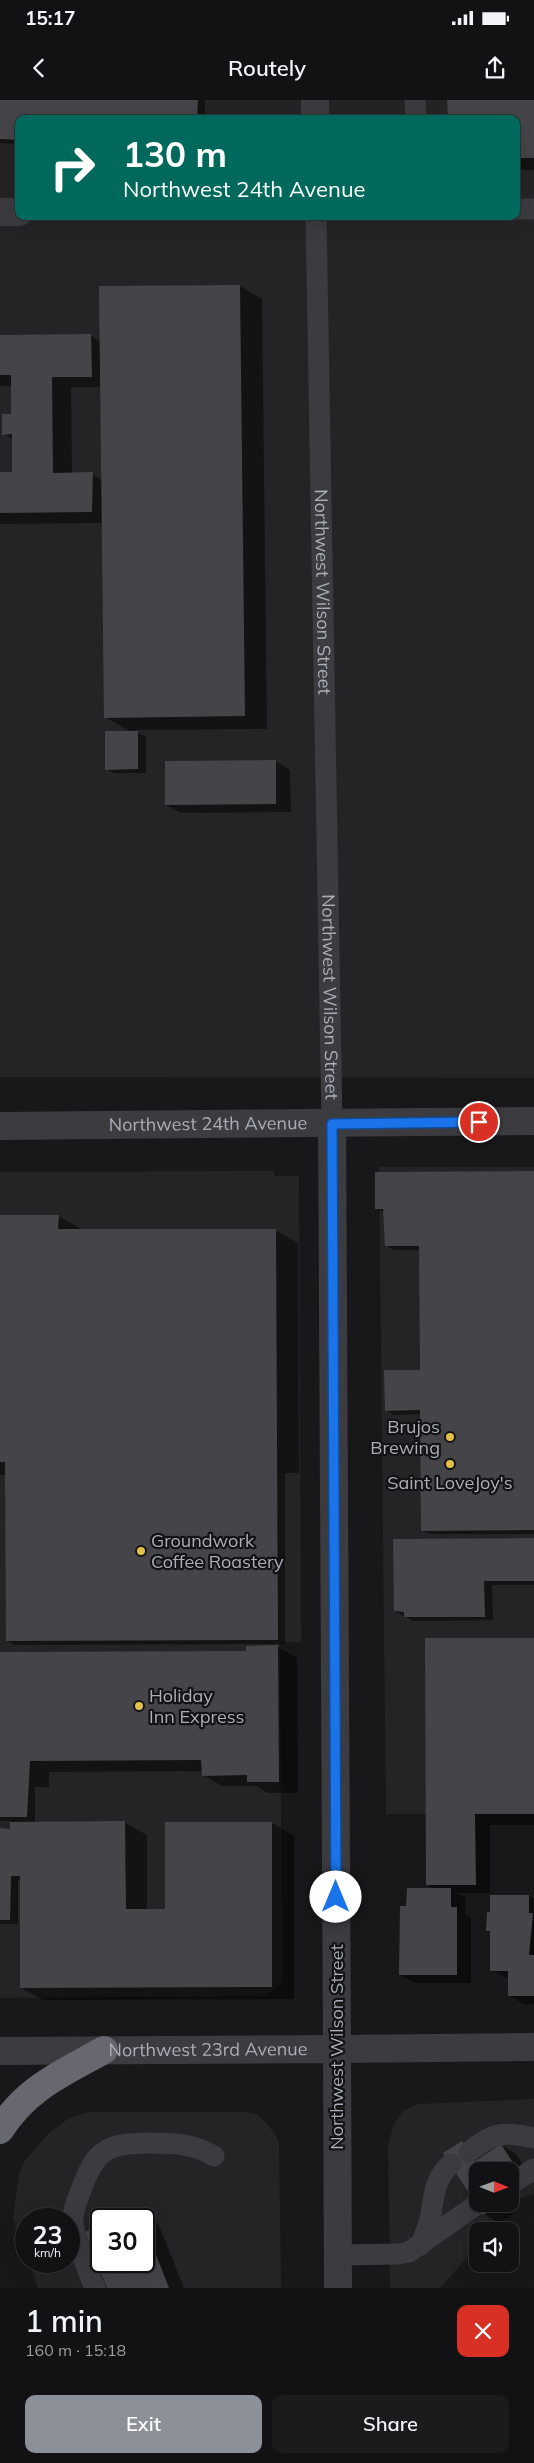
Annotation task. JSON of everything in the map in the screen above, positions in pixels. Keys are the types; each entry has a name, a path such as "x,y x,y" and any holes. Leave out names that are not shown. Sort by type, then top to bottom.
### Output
{"highway":[{"path":"0,2130 25,2097 48,2081 104,2050"}],"street":[{"path":"315,100 315,115"},
{"path":"0,212 15,212"},
{"name":"Northwest 24th Avenue","path":"0,1126 534,1121"},
{"name":"Northwest Wilson Street","path":"332,1124 338,2288"},
{"name":"Northwest 23rd Avenue","path":"0,2051 534,2047"}],"lane":[{"path":"415,100 416,115"},
{"path":"520,209 534,209"},
{"name":"Northwest Wilson Street","path":"316,220 332,1124"},
{"path":"469,2152 484,2140 496,2134 518,2134 534,2138"},
{"path":"96,2288 77,2240 73,2222 75,2205 88,2168 96,2158 109,2148 131,2143 179,2142 200,2147 214,2156"},
{"path":"421,2245 431,2215 436,2184 441,2173 451,2164"},
{"path":"519,2178 534,2169"},
{"path":"338,2256 398,2254 421,2245 469,2210"}],"shaded area":[{"path":"0,100 534,100 534,1078 0,1077"},
{"path":"379,1167 534,1167 534,1814 386,1814"},
{"path":"274,1171 274,1176 299,1176 301,1642 280,1642 282,1982 266,1996 0,1998 0,1172"},
{"path":"534,2099 534,2194 519,2200 519,2162 469,2162 469,2212 508,2212 499,2222 469,2222 469,2255 440,2288 390,2288 388,2147 393,2125 403,2111 417,2104"},
{"path":"89,2112 244,2112 258,2115 275,2134 279,2144 281,2288 38,2288 32,2273 80,2273 80,2208 15,2208 15,2224 13,2218 19,2173 24,2162 49,2133 68,2119"}],"building":[{"path":"0,100 198,100 197,115 15,115 15,140 0,139"},
{"path":"447,100 534,100 534,158 520,158 520,115 448,115"},
{"path":"240,285 245,716 104,718 99,286"},
{"path":"91,334 92,377 52,377 53,473 93,472 92,512 0,513 0,472 12,472 12,434 2,435 2,414 11,414 11,375 0,375 0,335"},
{"path":"105,731 138,731 138,769 105,770"},
{"path":"276,760 276,804 165,805 165,761"},
{"path":"534,1171 534,1530 421,1531 420,1410 385,1411 384,1370 420,1370 419,1246 385,1246 383,1209 375,1209 375,1172"},
{"path":"0,1215 59,1215 58,1229 276,1229 278,1640 6,1641 5,1462 0,1462"},
{"path":"534,1538 534,1581 484,1581 485,1617 404,1617 404,1612 394,1611 393,1539"},
{"path":"425,1638 534,1638 534,1814 475,1814 476,1885 426,1885"},
{"name":"Holiday Inn Express","path":"278,1645 279,1782 247,1782 247,1775 202,1776 201,1760 30,1761 27,1817 0,1817 0,1652 246,1651 246,1646"},
{"path":"125,1821 126,1909 165,1909 165,1822 272,1822 272,1987 20,1988 20,1876 11,1876 10,1920 0,1920 0,1828 10,1829 10,1822"},
{"path":"407,1888 451,1888 451,1907 457,1907 457,1975 399,1975 400,1906 406,1906"},
{"path":"490,1895 529,1895 529,1913 533,1913 529,1955 534,1955 534,1996 508,1996 508,1971 490,1971 490,1931 486,1931 487,1912 490,1912"},
{"path":"462,2141 475,2161 501,2144 513,2162 469,2162 469,2193 443,2153"},
{"path":"90,2230 90,2245 85,2232"},
{"path":"155,2252 169,2288 107,2288 101,2273 155,2273"}],"place":[{"name":"Brujos Brewing","path":"450,1437"},
{"name":"Saint LoveJoy's","path":"450,1464"},
{"name":"Groundwork Coffee Roastery","path":"141,1551"},
{"name":"Holiday Inn Express","path":"139,1706"}],"route":[{"path":"336,1897 332,1124 479,1122"}]}
